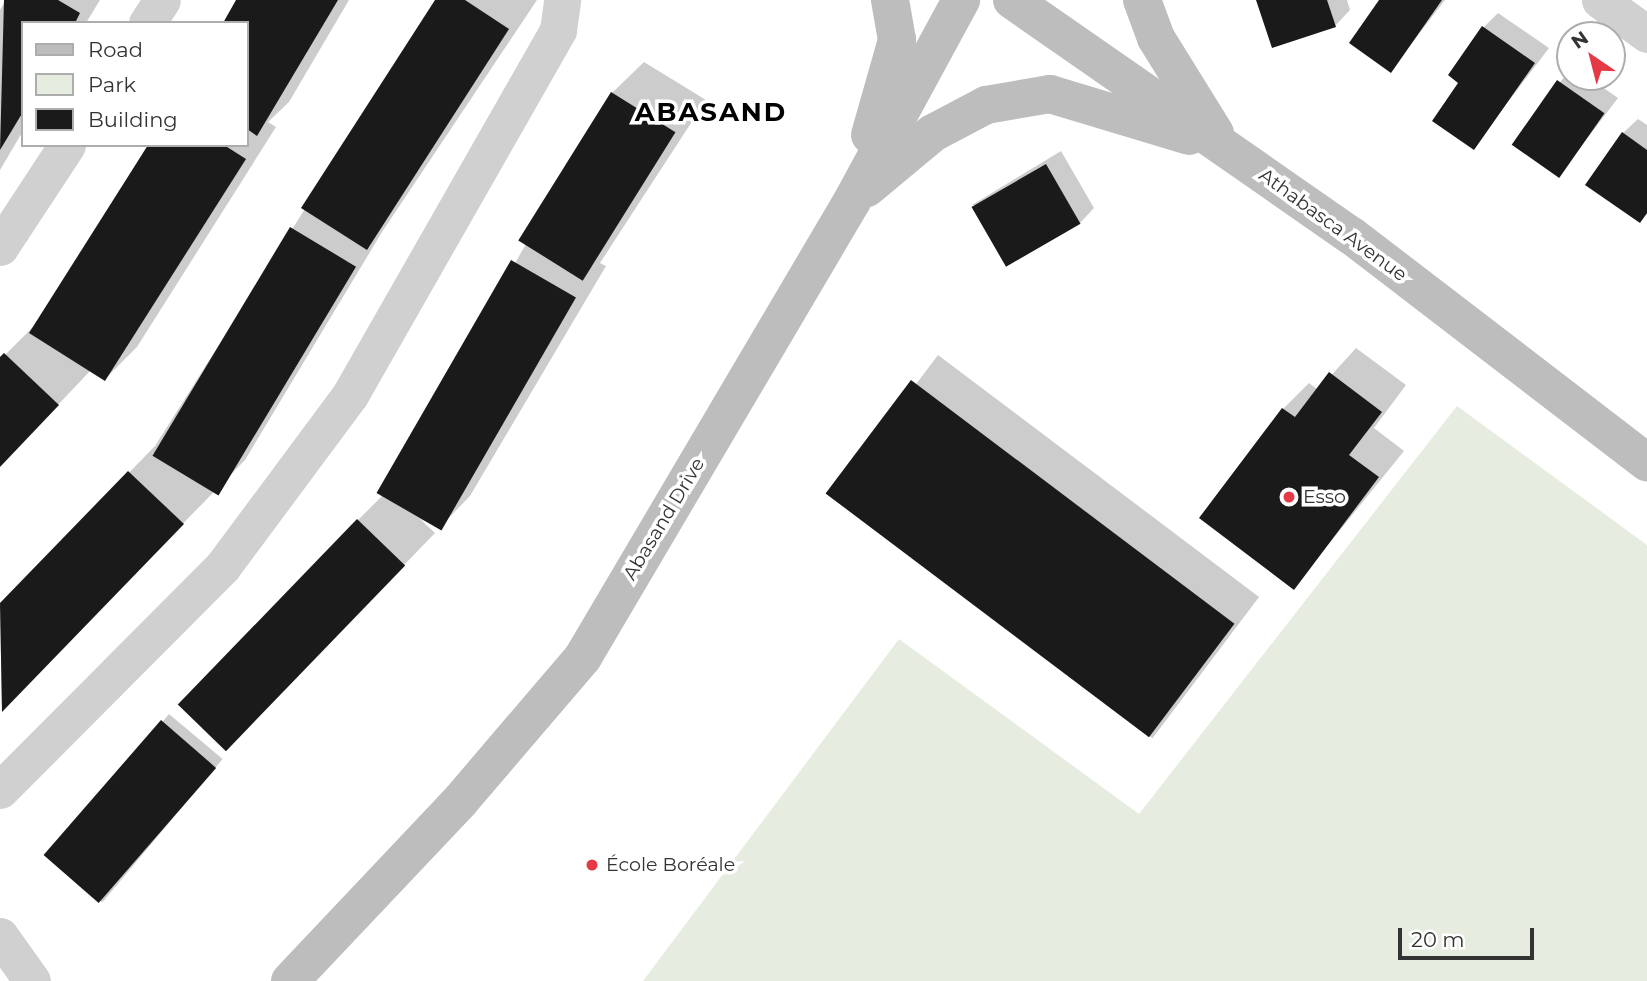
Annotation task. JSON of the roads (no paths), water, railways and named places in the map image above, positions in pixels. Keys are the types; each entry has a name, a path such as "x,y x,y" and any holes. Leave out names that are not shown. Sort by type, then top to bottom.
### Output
{"street":[{"path":"148,21 162,0"},
{"path":"0,790 223,566 350,395 558,30 562,0"},
{"path":"852,201 897,40 890,0"},
{"name":"Abasand Drive","path":"290,981 461,800 583,657 852,201 961,0"},
{"name":"Athabasca Avenue","path":"1012,0 1224,146 1647,462"},
{"path":"1142,0 1156,38 1224,146"},
{"path":"1600,0 1647,34"},
{"path":"852,201 933,133 986,105 1050,94 1224,146"},
{"path":"0,247 66,147"},
{"path":"0,936 32,981"}],"place":[{"name":"Esso","path":"1289,497"},
{"name":"École Boréale","path":"592,865"}],"district":[{"name":"ABASAND","path":"711,113"}]}
